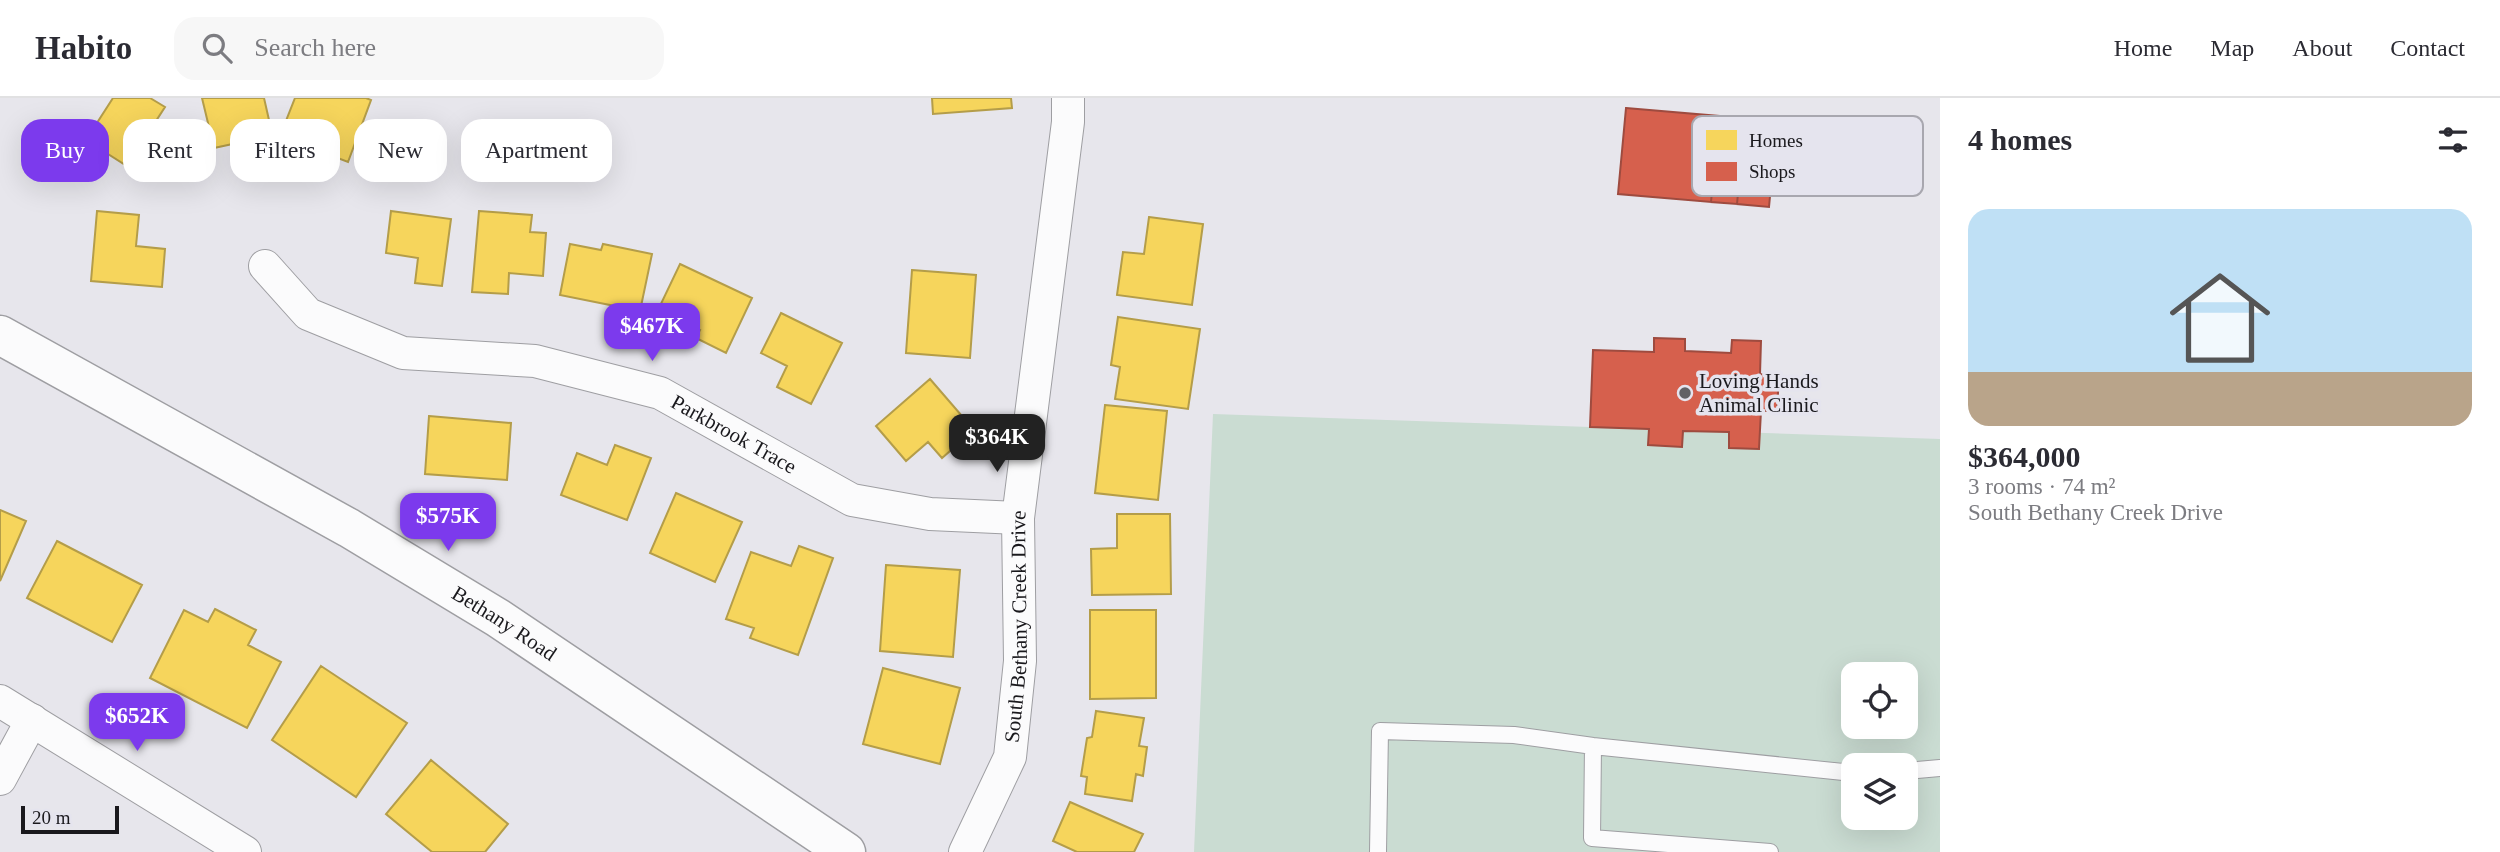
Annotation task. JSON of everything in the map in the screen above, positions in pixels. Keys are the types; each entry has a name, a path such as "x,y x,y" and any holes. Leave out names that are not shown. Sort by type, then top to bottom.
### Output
{"street":[{"name":"South Bethany Creek Drive","path":"965,852 1010,757 1020,661 1018,518 1068,122 1068,98"},
{"name":"Parkbrook Trace","path":"265,266 308,314 403,353 535,361 660,393 852,500 930,514 1018,518"},
{"name":"Bethany Road","path":"0,335 349,528 498,618 846,852"},
{"path":"0,701 245,852"},
{"path":"0,779 32,720"}],"lane":[{"path":"1378,852 1380,730 1514,735 1593,746 1841,772"},
{"path":"1593,746 1592,838 1770,852"},
{"path":"1918,770 1940,768"}],"green space":[{"path":"1213,414 1940,439 1940,852 1194,852"}],"building: Homes":[{"path":"113,98 150,98 165,107 157,119 123,119 123,163 109,155 109,119 100,119"},
{"path":"202,98 264,98 269,119 230,119 230,145 216,148 216,119 207,119"},
{"path":"295,98 371,100 364,119 354,119 354,146 348,162 340,159 340,119 287,119"},
{"path":"932,98 1011,98 1012,108 933,114"},
{"path":"97,211 139,215 136,246 165,249 162,287 91,281"},
{"path":"391,211 451,219 442,286 415,283 418,258 386,253"},
{"path":"479,211 532,215 530,232 546,233 543,276 509,273 508,294 472,292"},
{"path":"1149,217 1203,224 1192,305 1117,295 1123,252 1144,254"},
{"path":"570,244 601,250 603,244 652,254 640,311 560,295"},
{"path":"680,264 752,298 726,353 696,338 700,330 658,310"},
{"path":"912,270 976,275 970,358 906,353"},
{"path":"781,313 842,343 811,404 777,387 787,366 761,353"},
{"path":"1118,317 1200,329 1188,409 1115,399 1120,367 1111,365"},
{"path":"930,379 974,430 942,458 928,442 906,461 876,426"},
{"path":"1105,405 1167,411 1158,500 1095,493"},
{"path":"429,416 511,423 507,480 425,474"},
{"path":"615,445 651,458 627,520 561,495 577,453 607,465"},
{"path":"676,493 742,522 715,582 650,553"},
{"path":"0,510 26,521 0,581"},
{"path":"1117,514 1170,514 1171,594 1092,595 1091,549 1117,548"},
{"path":"57,541 142,585 112,642 27,598"},
{"path":"799,546 833,558 798,655 750,638 754,628 726,619 751,552 791,566"},
{"path":"886,565 960,570 953,657 880,651"},
{"path":"215,609 256,630 248,645 281,662 247,728 150,678 184,610 208,622"},
{"path":"1090,610 1156,610 1156,698 1090,699"},
{"path":"321,666 407,723 356,797 272,740"},
{"path":"883,668 960,688 940,764 863,744"},
{"path":"1096,711 1144,718 1139,746 1147,747 1143,776 1136,774 1132,801 1085,794 1087,777 1081,776 1087,738 1092,737"},
{"path":"431,760 508,824 485,852 432,852 386,814"},
{"path":"1070,802 1143,834 1134,852 1077,852 1053,841"}],"building: Shops":[{"path":"1626,108 1719,116 1692,116 1692,196 1712,196 1711,202 1618,194"},
{"path":"1712,196 1738,196 1737,204 1711,202"},
{"path":"1738,196 1770,196 1769,207 1737,204"},
{"name":"Loving Hands Animal Clinic","path":"1654,338 1685,339 1685,351 1731,353 1732,340 1761,341 1760,374 1779,375 1777,411 1761,411 1759,449 1729,448 1729,432 1683,431 1682,447 1648,445 1649,429 1590,427 1593,350 1654,352"}],"place":[{"name":"Loving Hands Animal Clinic","path":"1685,393"}]}
